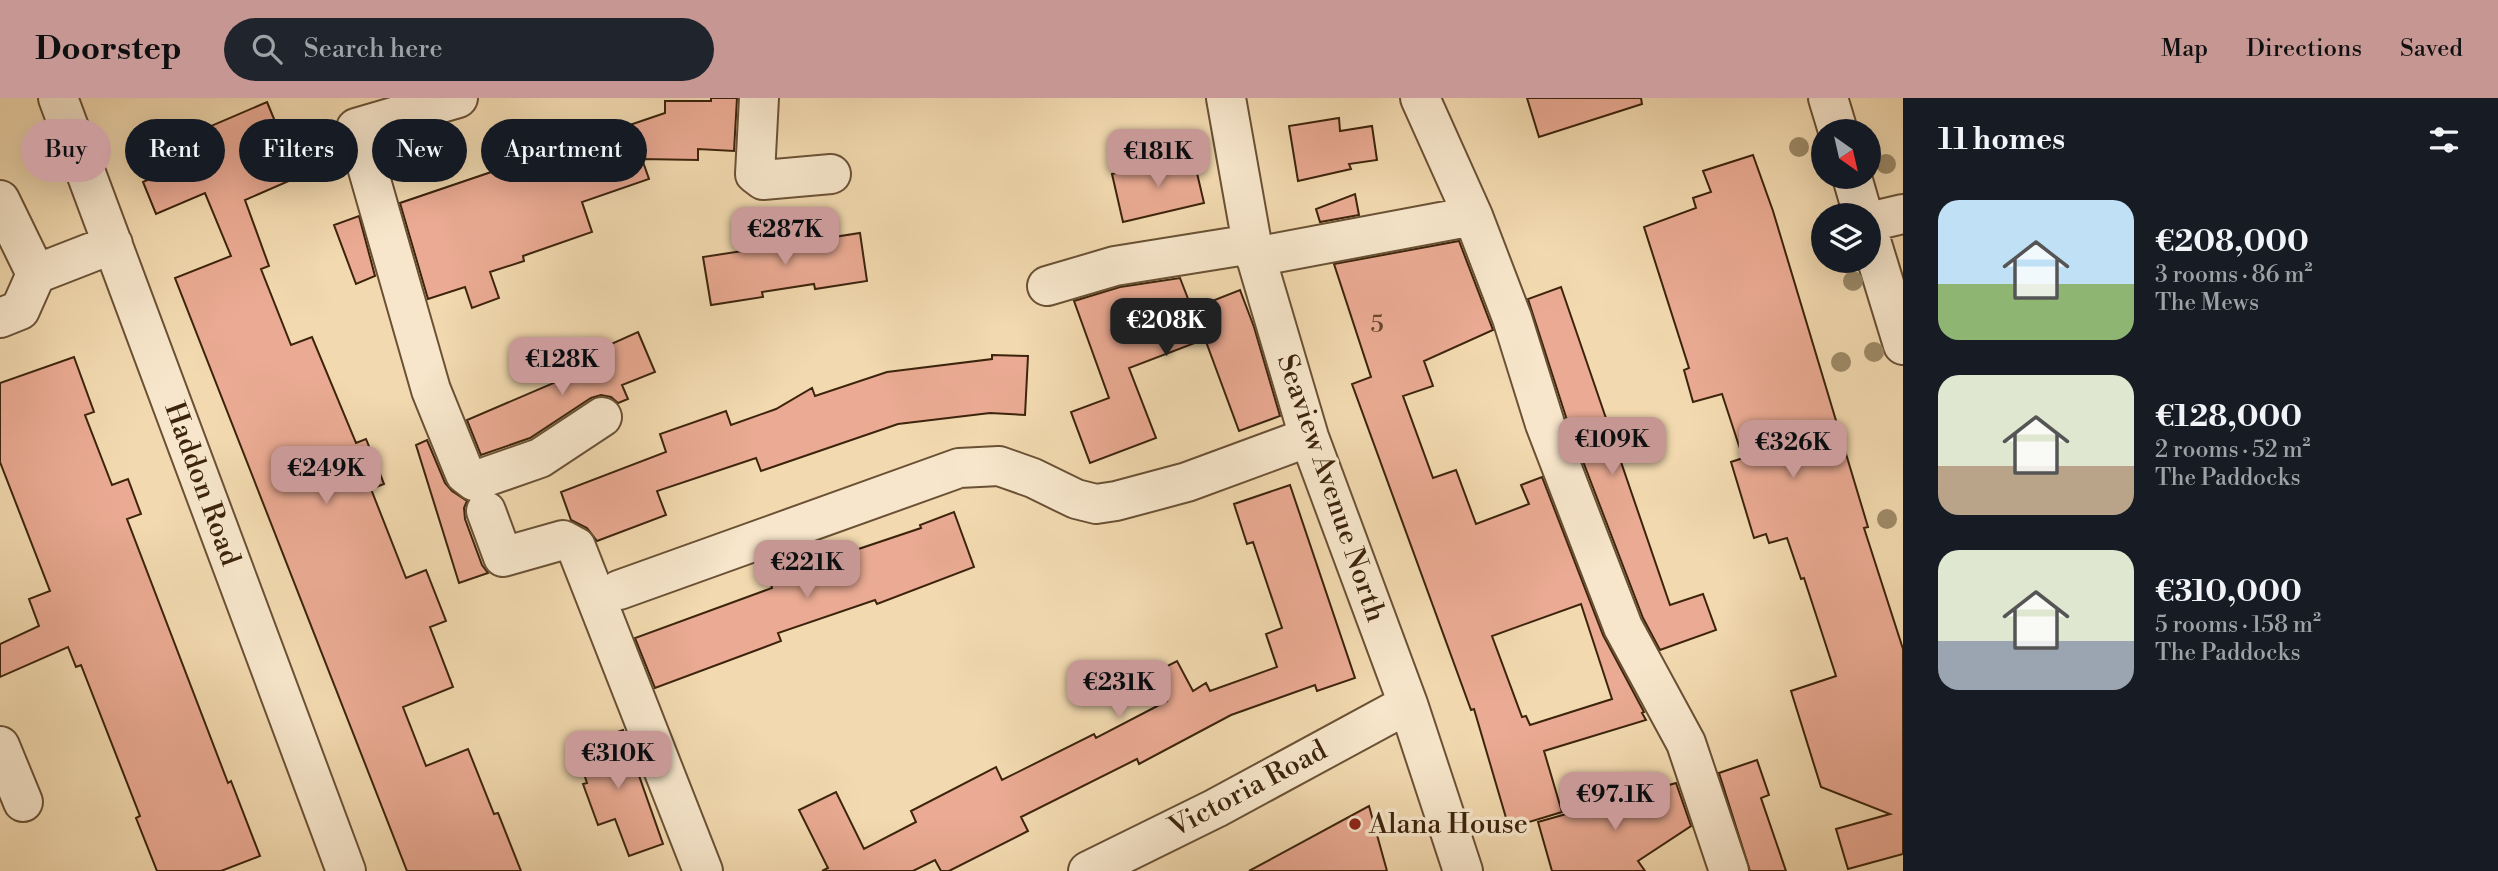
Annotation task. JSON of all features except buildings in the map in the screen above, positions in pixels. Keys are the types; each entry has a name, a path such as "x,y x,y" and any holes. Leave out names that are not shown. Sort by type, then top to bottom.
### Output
{"street":[{"name":"Haddon Road","path":"58,98 346,871"},
{"path":"458,98 356,128 431,390 465,474 474,481 540,458 602,417"},
{"path":"759,98 755,174 763,180 831,174"},
{"name":"Seaview Avenue North","path":"1226,98 1253,251 1309,437 1408,704 1463,871"},
{"path":"1420,98 1474,216 1512,318 1545,424 1623,627 1686,743 1729,871"},
{"path":"1828,98 1834,119"},
{"path":"0,200 36,274"},
{"path":"1881,219 1903,214"},
{"path":"1047,286 1115,266 1253,251 1474,216"},
{"path":"0,317 20,310 36,274 113,244"},
{"path":"1881,273 1903,345"},
{"path":"619,590 959,468 999,466 1033,478 1076,499 1096,504 1187,482 1309,437"},
{"path":"486,512 503,557 563,540 576,547 703,871"},
{"name":"Victoria Road","path":"1088,871 1216,808 1408,704"},
{"path":"0,746 23,802"}],"place":[{"name":"Alana House","path":"1355,824"}]}
